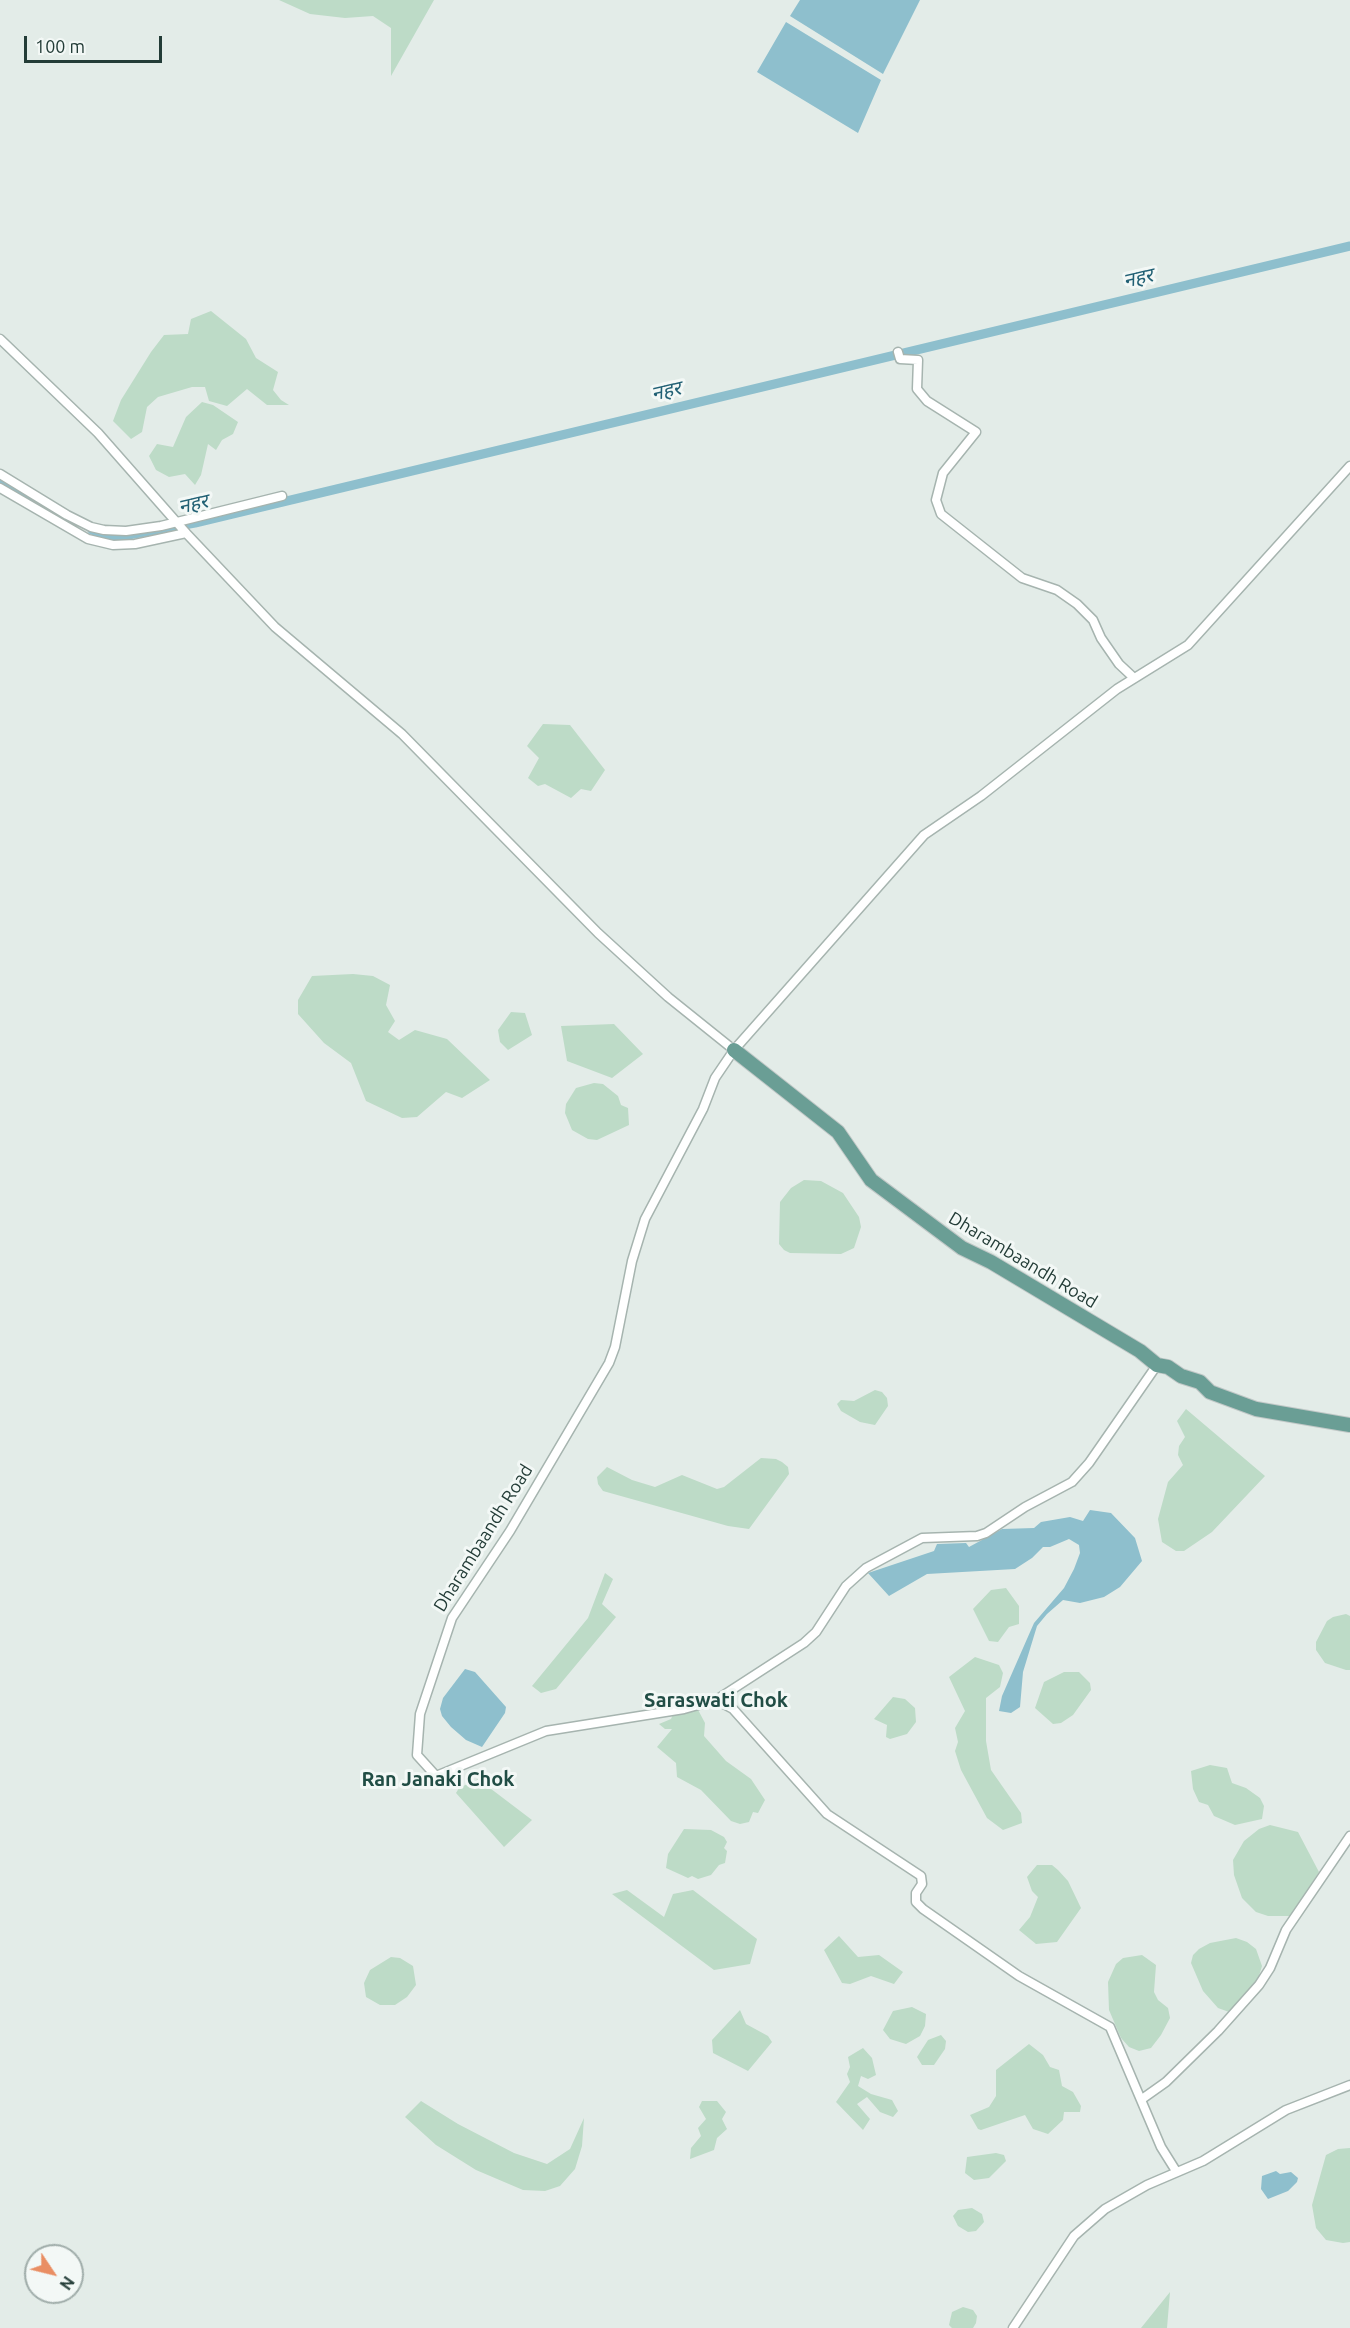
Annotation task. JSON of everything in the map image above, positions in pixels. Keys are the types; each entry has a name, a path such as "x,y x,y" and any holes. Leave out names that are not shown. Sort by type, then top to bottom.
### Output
{"main road":[{"name":"Dharambaandh Road","path":"734,1050 838,1132 871,1180 962,1248 992,1262 1140,1351 1157,1365 1168,1367 1181,1376 1200,1382 1210,1392 1256,1409 1350,1425"}],"street":[{"path":"0,339 98,433 185,532 275,627 402,734 598,933 668,997 734,1050 924,835 981,796 1047,742 1134,678 1188,645 1350,466"},
{"path":"899,355 918,360 916,383 922,395 976,432 943,472 936,500 941,514 1022,578 1057,590 1077,604 1093,620 1101,638 1119,664 1134,678"},
{"path":"0,474 91,527 126,531 178,522 282,496"},
{"path":"0,488 88,539 113,545 135,544 185,532"},
{"name":"Dharambaandh Road","path":"734,1050 715,1078 703,1109 645,1219 632,1261 615,1347 609,1363 510,1531 452,1617 420,1714 415,1751 436,1776 546,1731 684,1708 716,1700 804,1643 816,1632 846,1586 866,1568 922,1538 977,1536 986,1533 1025,1507 1072,1482 1089,1463 1157,1365"},
{"path":"716,1700 733,1709 827,1814 921,1876 922,1884 916,1893 916,1902 923,1909 1019,1976 1110,2027 1161,2147 1176,2171"},
{"path":"1142,2099 1166,2082 1218,2031 1259,1985 1270,1968 1286,1930 1350,1836"},
{"path":"1013,2328 1074,2236 1105,2210 1176,2171 1203,2161 1286,2110 1350,2085"}],"green space":[{"path":"279,0 434,0 391,76 391,28 373,16 345,18 310,14"},
{"path":"211,311 246,339 256,358 278,372 273,390 281,400 289,405 267,405 247,389 227,406 209,401 205,387 192,387 158,397 147,407 142,432 131,439 113,421 121,400 151,352 164,335 188,334 191,319"},
{"path":"202,402 213,405 238,422 233,434 222,440 216,450 208,444 201,475 195,485 185,474 169,477 156,470 149,456 157,444 173,447 186,417"},
{"path":"543,724 570,725 605,770 591,791 581,789 571,798 545,784 538,786 528,778 539,758 527,746"},
{"path":"353,974 373,976 390,985 386,1005 395,1021 388,1032 399,1040 415,1030 447,1039 490,1080 462,1098 446,1092 417,1117 402,1118 366,1101 351,1063 324,1043 298,1014 298,1000 312,976"},
{"path":"511,1012 525,1013 532,1035 508,1050 500,1042 498,1030"},
{"path":"614,1024 643,1054 612,1078 567,1061 561,1026"},
{"path":"594,1083 603,1084 618,1096 621,1105 628,1108 629,1125 597,1140 588,1139 572,1130 565,1113 566,1104 576,1088"},
{"path":"804,1180 821,1181 843,1193 859,1217 861,1227 854,1248 841,1254 790,1253 779,1244 780,1202 791,1188"},
{"path":"875,1390 882,1392 887,1398 888,1406 875,1425 860,1422 841,1411 837,1404 841,1400 854,1401"},
{"path":"1186,1409 1265,1476 1212,1532 1184,1551 1176,1551 1162,1542 1158,1519 1168,1482 1183,1465 1178,1455 1179,1446 1185,1437 1177,1421"},
{"path":"761,1458 776,1459 782,1462 788,1467 789,1474 749,1529 728,1526 603,1491 598,1484 597,1477 607,1467 632,1480 655,1487 682,1475 717,1489 724,1487"},
{"path":"605,1573 613,1579 602,1604 616,1617 556,1689 541,1693 532,1686 588,1618"},
{"path":"1006,1588 1019,1606 1019,1624 1009,1627 998,1642 989,1641 973,1609 991,1590"},
{"path":"1346,1614 1350,1616 1350,1670 1325,1663 1316,1650 1316,1642 1327,1621"},
{"path":"975,1657 999,1665 1003,1673 1000,1687 986,1698 986,1741 991,1770 1021,1813 1022,1823 1003,1830 987,1818 961,1770 955,1751 958,1742 955,1728 965,1711 949,1677"},
{"path":"1064,1672 1079,1672 1090,1683 1091,1690 1073,1715 1061,1723 1053,1724 1035,1708 1044,1682"},
{"path":"893,1697 905,1699 915,1708 916,1722 907,1734 890,1739 886,1737 887,1725 874,1719"},
{"path":"696,1706 705,1723 704,1736 726,1761 751,1779 765,1800 758,1813 753,1812 749,1822 740,1824 731,1821 701,1790 677,1777 676,1763 657,1747 672,1729 665,1729 659,1724 671,1719 674,1712"},
{"path":"1210,1765 1227,1768 1232,1783 1246,1788 1260,1798 1264,1806 1262,1819 1235,1825 1214,1816 1208,1805 1199,1802 1193,1789 1191,1771"},
{"path":"478,1779 532,1820 504,1847 456,1793 459,1788"},
{"path":"1270,1825 1298,1832 1319,1872 1291,1916 1268,1916 1256,1912 1242,1898 1234,1875 1233,1860 1244,1841 1259,1829"},
{"path":"684,1829 711,1830 724,1837 727,1842 724,1848 727,1851 725,1863 719,1865 711,1875 698,1879 692,1876 688,1878 666,1868 668,1854"},
{"path":"1037,1865 1052,1865 1058,1870 1068,1881 1081,1908 1057,1942 1036,1944 1019,1930 1030,1917 1038,1897 1032,1891 1027,1877"},
{"path":"627,1890 664,1917 673,1894 693,1890 757,1939 750,1964 714,1970 612,1894"},
{"path":"839,1936 858,1957 879,1955 903,1972 894,1984 871,1976 850,1984 842,1983 824,1950"},
{"path":"1236,1938 1256,1949 1262,1966 1258,1979 1229,2012 1218,2008 1203,1991 1191,1963 1193,1955 1199,1949 1210,1943"},
{"path":"1142,1955 1156,1965 1154,1992 1158,2000 1168,2008 1170,2018 1151,2048 1139,2051 1129,2047 1121,2038 1109,2010 1108,1982 1116,1964 1123,1958"},
{"path":"391,1957 400,1958 413,1966 416,1985 407,1997 395,2005 380,2005 366,1997 364,1983 370,1970"},
{"path":"912,2007 926,2014 925,2026 920,2036 906,2044 890,2039 883,2030 893,2011"},
{"path":"740,2010 746,2024 768,2036 772,2042 748,2071 713,2053 712,2040"},
{"path":"941,2035 946,2041 945,2049 934,2065 922,2065 917,2057 928,2040"},
{"path":"1029,2044 1043,2055 1050,2067 1059,2070 1062,2086 1073,2092 1081,2106 1080,2112 1064,2112 1063,2120 1048,2134 1033,2129 1025,2115 981,2130 978,2129 970,2115 989,2107 996,2096 996,2070"},
{"path":"863,2048 872,2058 876,2075 868,2079 861,2076 858,2086 871,2094 892,2100 898,2111 893,2117 880,2112 867,2097 857,2104 870,2119 863,2130 836,2102 850,2082 847,2074 850,2067 848,2057"},
{"path":"421,2101 458,2124 514,2153 547,2164 570,2149 584,2118 582,2146 575,2169 560,2186 545,2191 523,2190 476,2170 436,2145 405,2117"},
{"path":"702,2101 717,2101 726,2112 722,2119 727,2129 717,2138 714,2150 690,2159 691,2148 701,2136 698,2128 706,2119 699,2107"},
{"path":"1350,2148 1350,2242 1343,2243 1326,2240 1316,2228 1312,2205 1326,2155 1338,2149"},
{"path":"996,2153 1004,2155 1006,2161 989,2178 974,2180 965,2173 967,2157"},
{"path":"972,2208 982,2214 984,2222 976,2231 968,2232 958,2226 953,2216 958,2210"},
{"path":"1170,2292 1167,2328 1141,2328"},
{"path":"963,2307 973,2310 977,2316 976,2323 973,2328 952,2328 949,2325 952,2312"}],"water":[{"path":"800,0 920,0 883,74 790,16"},
{"path":"786,22 881,80 858,133 757,72"},
{"path":"1090,1510 1111,1513 1135,1538 1142,1561 1120,1587 1104,1597 1080,1603 1063,1600 1047,1614 1037,1626 1023,1672 1020,1707 1011,1713 999,1711 1002,1696 1034,1623 1064,1588 1074,1569 1080,1553 1079,1545 1069,1539 1050,1547 1043,1547 1032,1558 1015,1569 927,1574 889,1596 868,1573 934,1551 937,1544 966,1543 969,1547 1002,1529 1034,1528 1041,1522 1070,1517 1083,1521"},
{"path":"465,1669 475,1672 506,1707 505,1713 482,1747 466,1740 451,1727 442,1716 440,1709 443,1698"},
{"path":"1276,2171 1280,2174 1291,2172 1298,2178 1297,2182 1288,2191 1268,2199 1261,2189 1262,2176"}],"waterway":[{"name":"नहर","path":"92,530 112,538 195,523 1350,246"},
{"name":"नहर","path":"0,479 48,508"}],"district":[{"name":"Saraswati Chok","path":"716,1700"},
{"name":"Ran Janaki Chok","path":"438,1779"}]}
